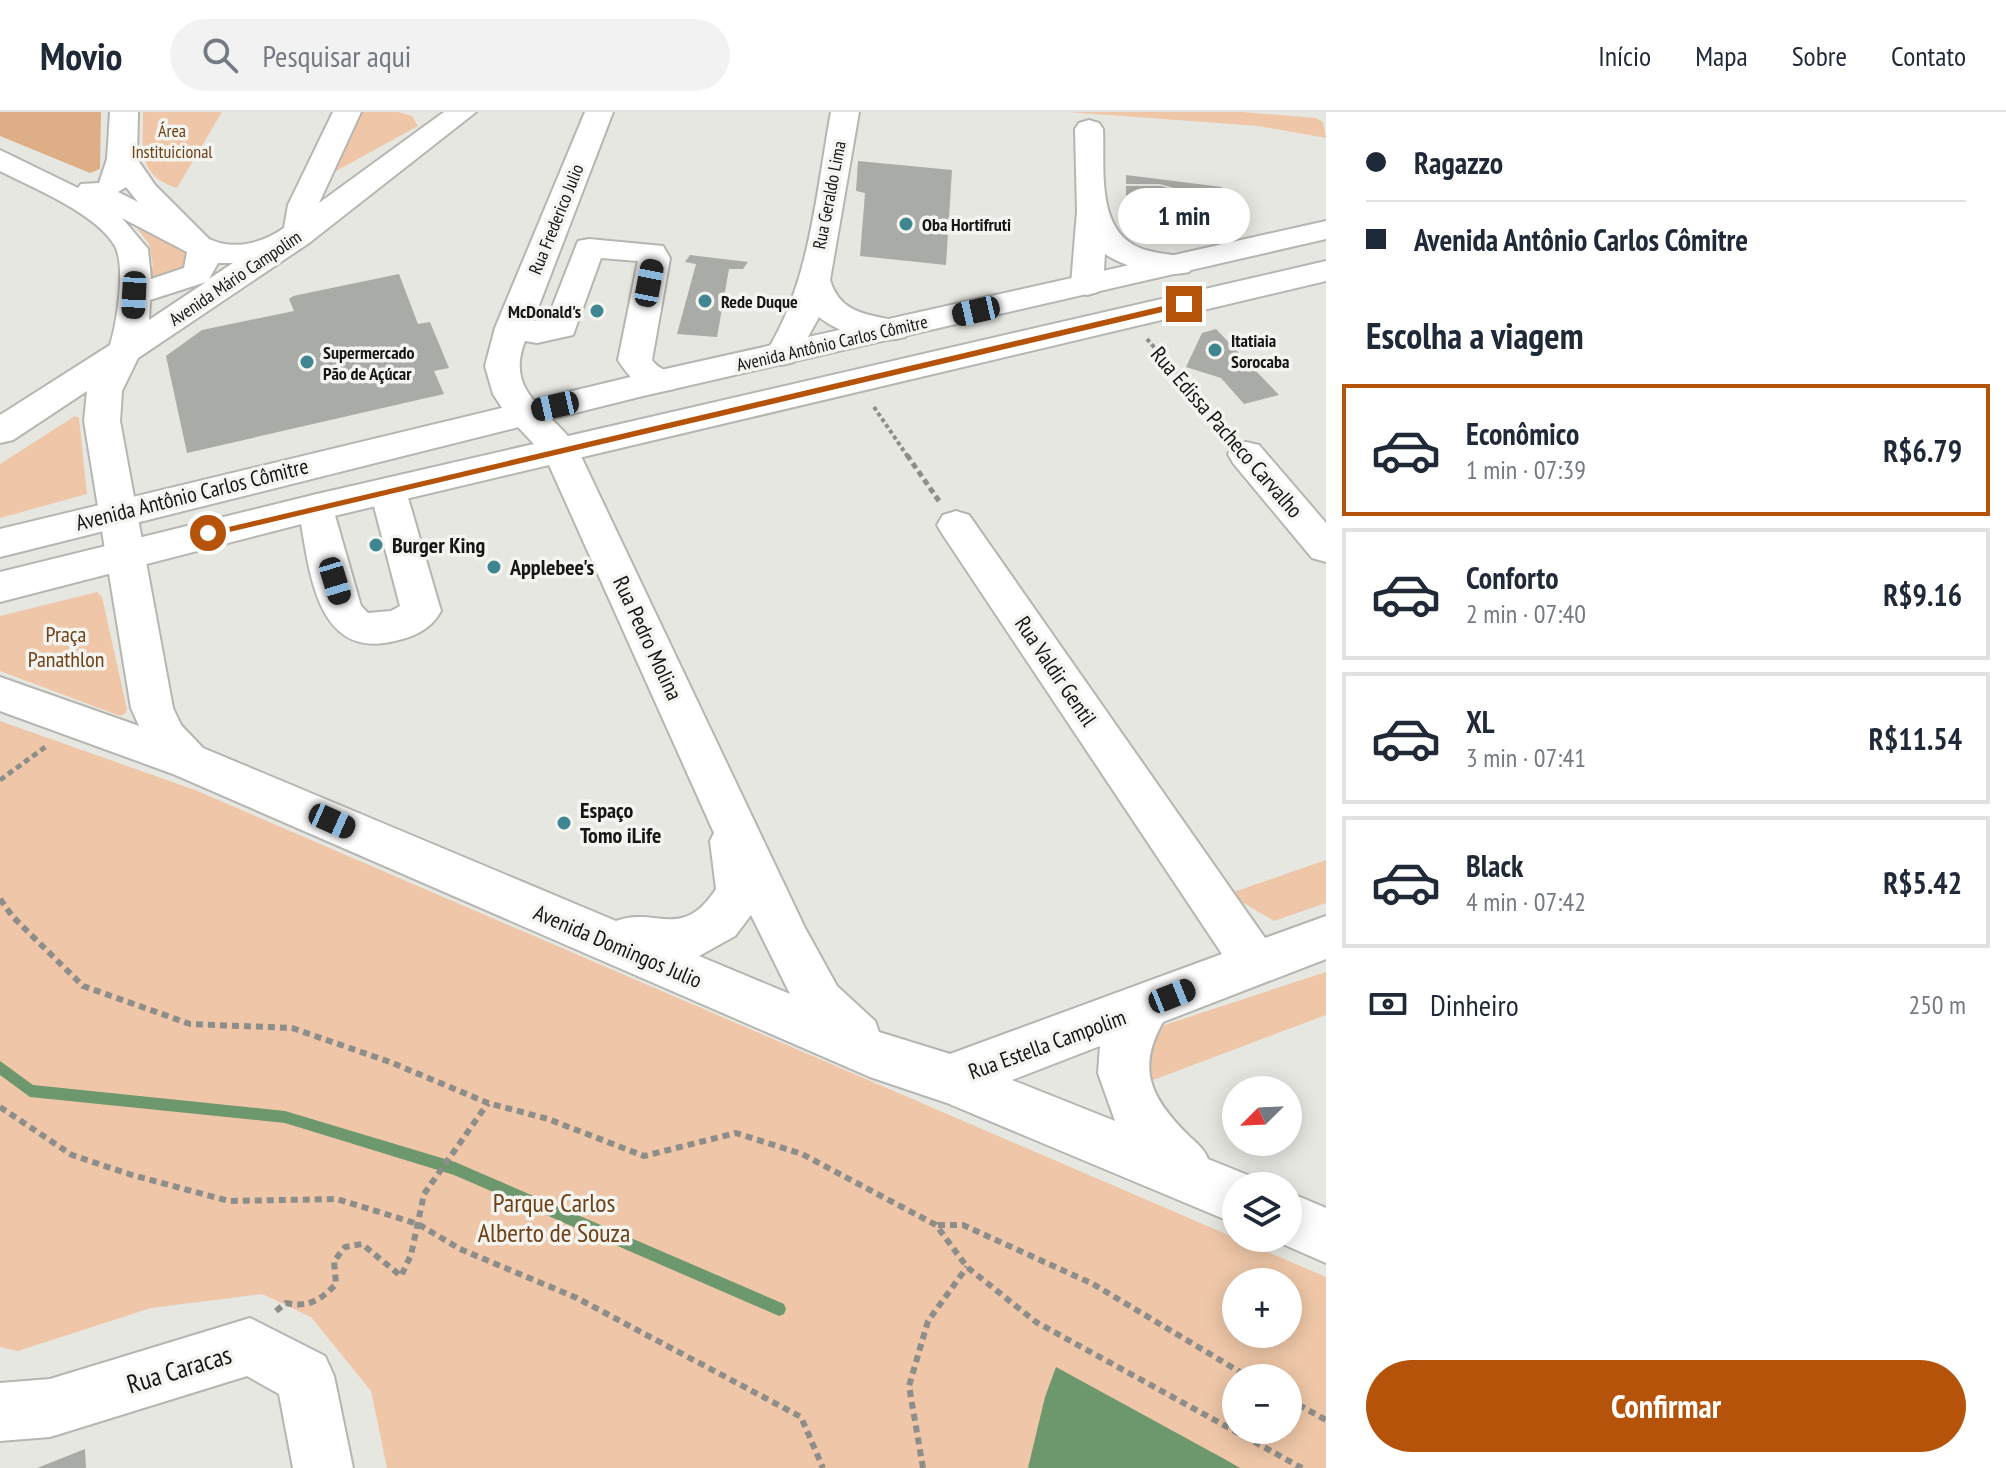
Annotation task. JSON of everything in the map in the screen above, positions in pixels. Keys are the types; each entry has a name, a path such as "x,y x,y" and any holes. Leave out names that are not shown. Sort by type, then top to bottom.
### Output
{"street":[{"path":"0,156 102,217 110,191 124,112"},
{"path":"0,156 110,191 203,250 231,255 248,254 293,239 303,205 347,112"},
{"name":"Avenida Mário Campolim","path":"0,431 124,354 293,239 462,112"},
{"name":"Rua Frederico Julio","path":"525,413 509,393 501,373 512,328 599,112"},
{"name":"Rua Geraldo Lima","path":"782,354 797,336 813,278 845,112"},
{"path":"1087,285 1092,211 1089,129"},
{"path":"110,191 144,191 203,250 203,261 197,274 134,295"},
{"path":"110,191 134,256 134,295 133,316 124,354 111,372 101,403 152,708 165,736 188,761"},
{"path":"1092,211 1106,241 1116,249 1178,265"},
{"name":"Avenida Antônio Carlos Cômitre","path":"0,543 118,511 525,413 1326,230"},
{"path":"512,328 537,332 561,328 589,248 652,253 654,258 635,360 644,374 662,381"},
{"name":"Avenida Antônio Carlos Cômitre","path":"0,587 317,507 1326,271"},
{"name":"Rua Geraldo Lima","path":"813,278 816,293 828,308 846,321"},
{"path":"802,317 893,330"},
{"path":"525,413 560,450"},
{"name":"Rua Pedro Molina","path":"560,450 788,943 820,1002 846,1030 888,1060"},
{"name":"Rua Edissa Pacheco Carvalho","path":"1246,454 1326,548"},
{"path":"317,507 329,561 348,619 363,629 385,628 410,621 421,611 388,491"},
{"name":"Rua Valdir Gentil","path":"956,525 1255,963"},
{"name":"Avenida Domingos Julio","path":"0,694 188,761 888,1060 950,1079 1218,1189"},
{"name":"Rua Pedro Molina","path":"584,932 646,943 684,942 715,927 730,910 740,892 739,862 716,782"},
{"name":"Rua Estella Campolim","path":"950,1079 1326,937"},
{"name":"Rua Estella Campolim","path":"1144,1008 1132,1022 1123,1045 1122,1069 1130,1096 1146,1128 1164,1149 1218,1189"},
{"path":"1302,1225 1326,1236"},
{"name":"Rua Caracas","path":"0,1441 25,1410 250,1347 305,1376 323,1468"}],"path":[{"name":"Rua Edissa Pacheco Carvalho","path":"1128,317 1246,454"},
{"path":"856,380 956,525"},
{"path":"0,780 83,723"},
{"path":"0,899 13,917 83,986 190,1024 292,1028 390,1062 488,1103 548,1119 644,1156 736,1133 802,1154 936,1225 967,1267 1036,1322 1302,1468"},
{"path":"250,1347 265,1321 286,1303 298,1307 320,1302 336,1284 334,1261 345,1247 362,1244 401,1276 413,1260 422,1197 441,1164 488,1103"},
{"path":"0,1107 72,1155 132,1175 229,1201 337,1199 418,1224 460,1249 577,1298 801,1417 823,1468"},
{"path":"936,1225 963,1225 1093,1284 1227,1364"},
{"path":"923,1468 909,1386 928,1321 967,1267"},
{"path":"1302,1407 1326,1420"}],"green space":[{"name":"Área Instituicional","path":"143,112 222,112 177,188 154,176 148,168 143,148"},
{"path":"358,112 398,112 412,116 418,126 327,176"},
{"path":"1068,112 1242,112 1316,118 1323,122 1326,138 1258,126"},
{"path":"130,219 189,250 188,269 149,284 144,272 153,266 149,244"},
{"path":"75,416 79,418 87,494 0,518 0,464"},
{"name":"Praça Panathlon","path":"97,592 102,597 127,709 120,716 0,671 0,616"},
{"name":"Parque Carlos Alberto de Souza","path":"0,721 195,790 1222,1232 1222,1252 1268,1252 1326,1277 1326,1468 387,1468 371,1391 311,1317 262,1294 151,1308 18,1351 0,1347"},
{"path":"1326,860 1326,903 1274,921 1228,894"},
{"path":"1326,972 1326,1015 1140,1085 1146,1031"}],"shaded area":[{"path":"0,112 101,112 100,169 90,173 0,136"},
{"path":"1056,1367 1240,1468 1028,1468 1045,1397"}],"building":[{"name":"Oba Hortifruti","path":"858,161 952,170 946,265 860,256 865,193 856,191"},
{"path":"1126,175 1222,187 1226,223 1175,233 1173,228 1140,226 1138,222 1157,223 1126,219 1126,186 1161,186 1178,191 1181,226 1185,226 1184,191 1160,184 1126,184"},
{"name":"Rede Duque","path":"690,255 748,262 743,269 729,269 717,337 677,334 696,264 685,262"},
{"name":"Supermercado Pão de Açúcar","path":"399,274 418,324 430,322 449,368 434,371 444,394 187,453 166,356 202,330 294,311 289,299 293,296"},
{"name":"Itatiaia Sorocaba","path":"1216,329 1279,395 1244,404 1221,378 1186,367 1202,333"},
{"path":"85,1449 86,1468 37,1468"}],"waterway":[{"path":"0,1067 30,1091 285,1117 455,1169 779,1309"}],"place":[{"name":"Oba Hortifruti","path":"906,224"},
{"name":"Rede Duque","path":"705,301"},
{"name":"McDonald's","path":"597,311"},
{"name":"Itatiaia Sorocaba","path":"1215,350"},
{"name":"Supermercado Pão de Açúcar","path":"307,362"},
{"name":"Burger King","path":"376,545"},
{"name":"Applebee's","path":"494,567"},
{"name":"Espaço Tomo iLife","path":"564,823"}],"route":[{"path":"208,533 1184,304"}]}
